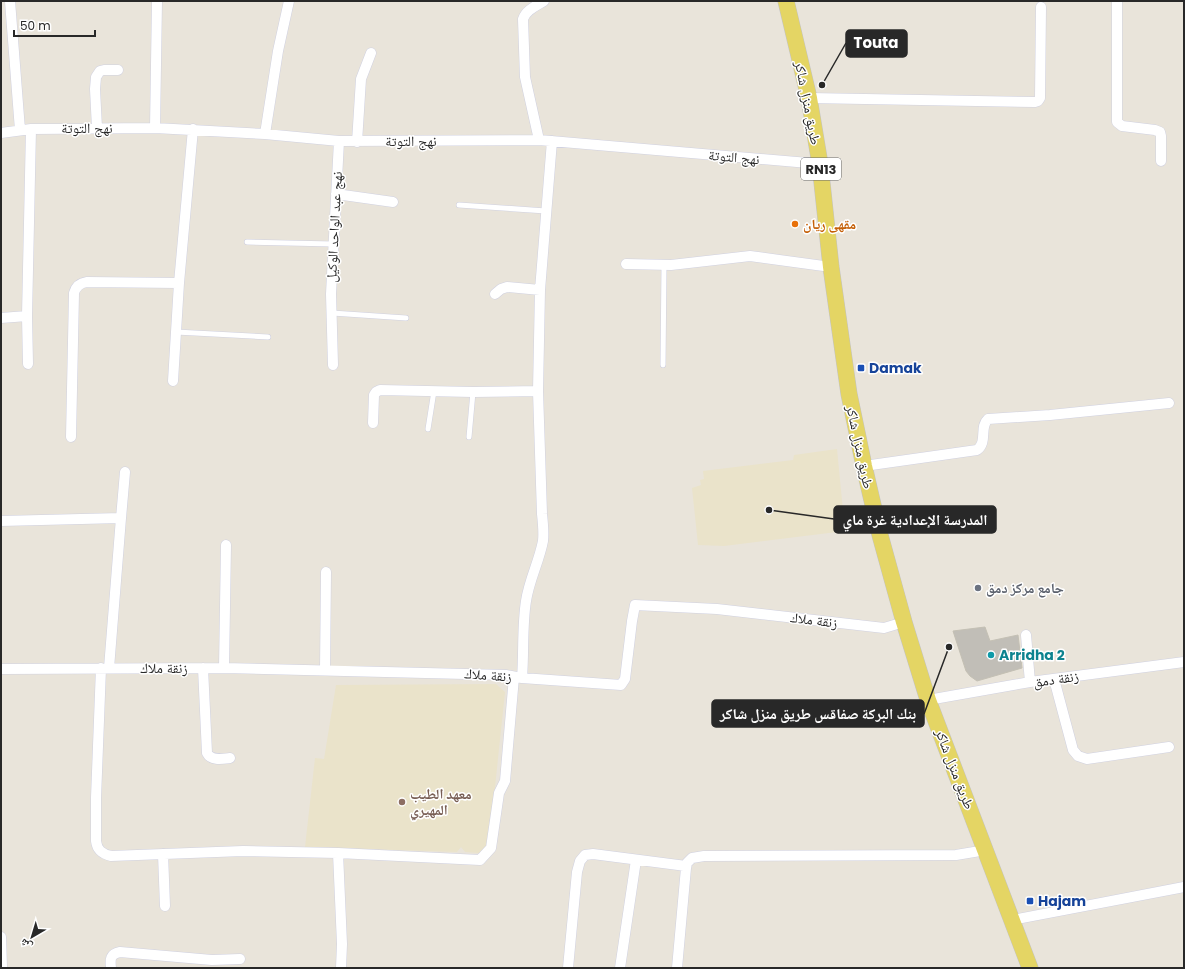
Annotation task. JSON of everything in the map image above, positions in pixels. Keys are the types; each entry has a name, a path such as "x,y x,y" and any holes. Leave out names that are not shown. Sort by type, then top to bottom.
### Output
{"main road":[{"name":"طريق منزل شاكر","path":"786,1 809,98 820,164 831,267 849,394 880,534 904,622 928,700 1030,968"}],"street":[{"path":"10,1 20,130"},
{"path":"155,128 157,1"},
{"path":"265,134 278,51 288,1"},
{"path":"539,140 525,77 524,19 529,10 544,1"},
{"path":"1116,1 1117,122 1122,126 1160,132 1161,161"},
{"path":"809,98 1035,102 1040,98 1041,7"},
{"path":"357,142 362,79 371,53"},
{"path":"97,128 95,89 97,74 104,70 118,70"},
{"path":"28,364 27,316 31,128"},
{"name":"نهج التوتة","path":"1,133 31,128 155,128 193,129 357,142 539,140 820,164"},
{"path":"173,381 179,283 193,129"},
{"name":"نهج عبد الواحد الوكيل","path":"333,365 331,294 339,141"},
{"path":"125,472 105,668 96,798 96,846 100,851 111,856 243,851 338,853 480,860 491,848 499,793 505,781 526,600 540,551 543,532 538,391 540,290 552,141"},
{"path":"336,194 393,202"},
{"path":"626,264 664,266 750,256 831,267"},
{"path":"71,437 74,293 76,287 87,282 179,283"},
{"path":"495,294 501,289 507,287 540,290"},
{"path":"1,318 27,316"},
{"path":"373,424 374,395 378,390 473,392 538,391"},
{"path":"864,466 977,450 983,444 984,424 988,419 1050,415 1169,403"},
{"path":"1,521 121,518"},
{"path":"224,668 226,545"},
{"path":"325,670 326,572"},
{"name":"زنقة ملاك","path":"1,669 224,668 325,670 506,675 620,685 625,679 635,605 717,609 884,628 904,622"},
{"path":"1026,635 1030,682"},
{"name":"زنقة دمق","path":"928,700 1030,682 1184,662"},
{"path":"203,668 207,753 211,758 230,758"},
{"path":"1054,679 1073,750 1078,756 1086,759 1169,747"},
{"path":"677,968 686,866 690,860 696,856 956,855 986,850"},
{"path":"338,853 342,944 341,968"},
{"path":"163,854 165,906"},
{"path":"568,968 578,872 580,862 585,855 593,854 686,866"},
{"path":"620,968 636,860"},
{"path":"1012,920 1184,887"},
{"path":"1,937 2,968"},
{"path":"111,968 111,957 113,954 120,952 212,960 240,959"}],"lane":[{"path":"459,205 546,211"},
{"path":"247,242 333,244"},
{"path":"663,365 664,266"},
{"path":"332,314 406,318"},
{"path":"176,332 268,337"},
{"path":"428,428 434,391"},
{"path":"469,437 473,392"}],"shaded area":[{"path":"837,449 845,531 724,546 698,545 692,488 701,485 700,480 704,479 703,471 793,460 794,455"},
{"name":"معهد الطيب المهيري","path":"496,684 505,692 489,844 479,853 465,852 461,847 457,852 305,847 315,758 324,759 336,685"}],"building":[{"name":"Arridha 2","path":"985,627 990,641 1018,635 1022,668 977,681 970,676 966,671 953,631"}],"place":[{"name":"Touta","path":"822,85"},
{"name":"مقهى ريان","path":"795,224"},
{"name":"Damak","path":"861,368"},
{"name":"المدرسة الإعدادية غرة ماي","path":"769,510"},
{"name":"جامع مركز دمق","path":"978,588"},
{"name":"بنك البركة صفاقس طريق منزل شاكر","path":"949,647"},
{"name":"Arridha 2","path":"991,655"},
{"name":"معهد الطيب المهيري","path":"402,802"},
{"name":"Hajam","path":"1030,901"}]}
